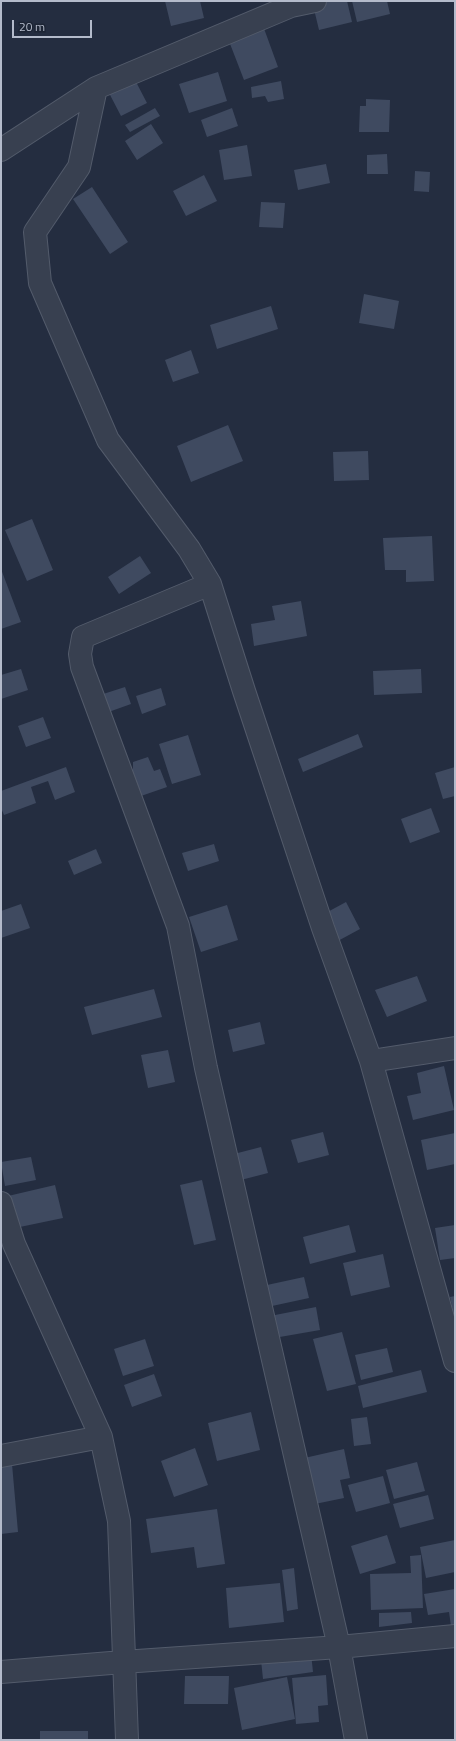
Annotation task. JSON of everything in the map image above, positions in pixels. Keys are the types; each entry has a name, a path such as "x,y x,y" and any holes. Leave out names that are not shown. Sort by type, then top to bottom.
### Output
{"street":[{"path":"1,150 96,88 292,6 315,1"},
{"path":"96,88 79,167 35,232 40,283 108,440 190,549 210,584 323,928 371,1061 455,1361"},
{"path":"210,584 83,636 80,654 82,667 178,926 208,1076 339,1647 356,1740"},
{"path":"371,1061 455,1048"},
{"path":"1,1203 14,1244 101,1437 119,1521 127,1740"},
{"path":"1,1456 101,1437"},
{"path":"1,1672 339,1647 455,1636"}],"building":[{"path":"165,1 200,1 204,18 171,26"},
{"path":"329,1 347,1 352,22 319,30 313,5"},
{"path":"352,1 387,1 390,14 357,22"},
{"path":"262,23 278,67 244,80 227,36"},
{"path":"218,72 227,101 189,113 179,84"},
{"path":"135,80 147,103 121,116 109,93"},
{"path":"281,81 284,99 268,102 265,96 252,98 251,87"},
{"path":"366,99 390,100 389,132 359,132 360,106 366,106"},
{"path":"155,108 160,116 130,132 125,125"},
{"path":"232,108 238,126 207,137 201,120"},
{"path":"151,124 163,143 137,160 125,141"},
{"path":"247,145 252,176 224,180 219,150"},
{"path":"387,154 388,174 367,174 367,155"},
{"path":"326,164 330,183 298,190 294,170"},
{"path":"415,171 430,172 429,192 414,191"},
{"path":"204,175 217,201 186,216 173,191"},
{"path":"92,187 128,242 110,254 73,199"},
{"path":"261,202 285,203 283,228 259,227"},
{"path":"364,294 399,301 394,329 359,323"},
{"path":"271,306 278,329 217,349 210,325"},
{"path":"191,350 199,373 173,382 165,360"},
{"path":"228,425 243,461 191,482 177,446"},
{"path":"368,451 369,480 334,481 333,452"},
{"path":"32,519 53,570 27,581 5,530"},
{"path":"432,536 434,581 406,582 406,570 385,570 383,538"},
{"path":"140,556 151,573 119,594 108,577"},
{"path":"1,569 21,622 1,629"},
{"path":"301,601 307,636 254,646 251,624 275,620 272,606"},
{"path":"21,669 28,690 1,699 1,675"},
{"path":"421,669 422,693 374,695 373,671"},
{"path":"125,687 131,704 103,714 97,696"},
{"path":"161,688 166,705 142,714 136,696"},
{"path":"43,717 51,738 26,747 18,726"},
{"path":"358,734 363,747 303,772 298,759"},
{"path":"188,735 201,775 172,784 159,744"},
{"path":"148,757 154,771 160,769 167,787 141,796 133,773 133,762"},
{"path":"66,767 75,792 55,800 48,781 31,787 36,803 4,815 1,808 1,791"},
{"path":"455,767 455,796 443,799 435,773"},
{"path":"431,808 440,832 410,843 401,819"},
{"path":"214,844 219,861 188,871 182,853"},
{"path":"96,849 102,863 74,875 68,861"},
{"path":"346,902 360,929 336,942 322,915"},
{"path":"21,904 30,928 1,938 1,911"},
{"path":"227,905 238,940 201,952 189,917"},
{"path":"417,976 427,1001 387,1017 375,990"},
{"path":"154,989 162,1017 92,1035 84,1007"},
{"path":"260,1022 265,1044 233,1052 228,1030"},
{"path":"168,1050 175,1082 148,1088 141,1055"},
{"path":"444,1066 454,1110 413,1120 407,1096 421,1093 417,1073"},
{"path":"323,1132 329,1155 298,1163 291,1140"},
{"path":"455,1133 455,1164 427,1170 421,1140"},
{"path":"261,1147 268,1173 237,1181 230,1155"},
{"path":"31,1157 36,1180 5,1186 1,1162"},
{"path":"202,1180 216,1240 194,1245 180,1185"},
{"path":"55,1185 63,1218 15,1228 8,1196"},
{"path":"349,1225 356,1252 310,1264 303,1237"},
{"path":"455,1225 455,1258 440,1260 435,1228"},
{"path":"383,1254 390,1287 351,1296 343,1263"},
{"path":"304,1277 309,1298 272,1306 267,1285"},
{"path":"455,1296 455,1316 454,1316 450,1297"},
{"path":"316,1307 320,1330 274,1338 270,1316"},
{"path":"342,1332 356,1384 327,1391 313,1339"},
{"path":"145,1339 154,1366 123,1376 114,1349"},
{"path":"387,1348 393,1372 361,1380 355,1355"},
{"path":"421,1370 427,1392 363,1408 358,1386"},
{"path":"154,1374 162,1396 132,1407 124,1385"},
{"path":"251,1412 260,1450 217,1461 208,1423"},
{"path":"367,1417 371,1444 354,1446 351,1419"},
{"path":"195,1448 208,1485 174,1497 161,1461"},
{"path":"344,1449 350,1478 340,1480 344,1498 310,1505 300,1459"},
{"path":"417,1462 425,1491 394,1499 386,1470"},
{"path":"1,1464 12,1464 18,1532 1,1534"},
{"path":"383,1476 390,1503 356,1512 348,1485"},
{"path":"428,1495 434,1519 400,1528 393,1504"},
{"path":"217,1509 225,1564 197,1568 194,1547 151,1553 146,1519"},
{"path":"387,1535 396,1563 360,1574 351,1546"},
{"path":"455,1540 455,1572 426,1578 420,1547"},
{"path":"421,1555 423,1608 371,1610 370,1574 411,1573 410,1556"},
{"path":"294,1568 298,1609 287,1611 282,1570"},
{"path":"280,1583 284,1622 229,1628 226,1588"},
{"path":"455,1589 455,1625 451,1626 449,1612 428,1615 424,1594"},
{"path":"411,1612 412,1623 379,1627 379,1613"},
{"path":"311,1653 313,1672 263,1679 261,1660"},
{"path":"326,1675 328,1705 318,1706 319,1722 296,1724 292,1678"},
{"path":"185,1676 229,1676 228,1704 184,1704"},
{"path":"287,1677 295,1719 242,1730 234,1688"},
{"path":"40,1731 88,1731 88,1740 40,1740"}]}
